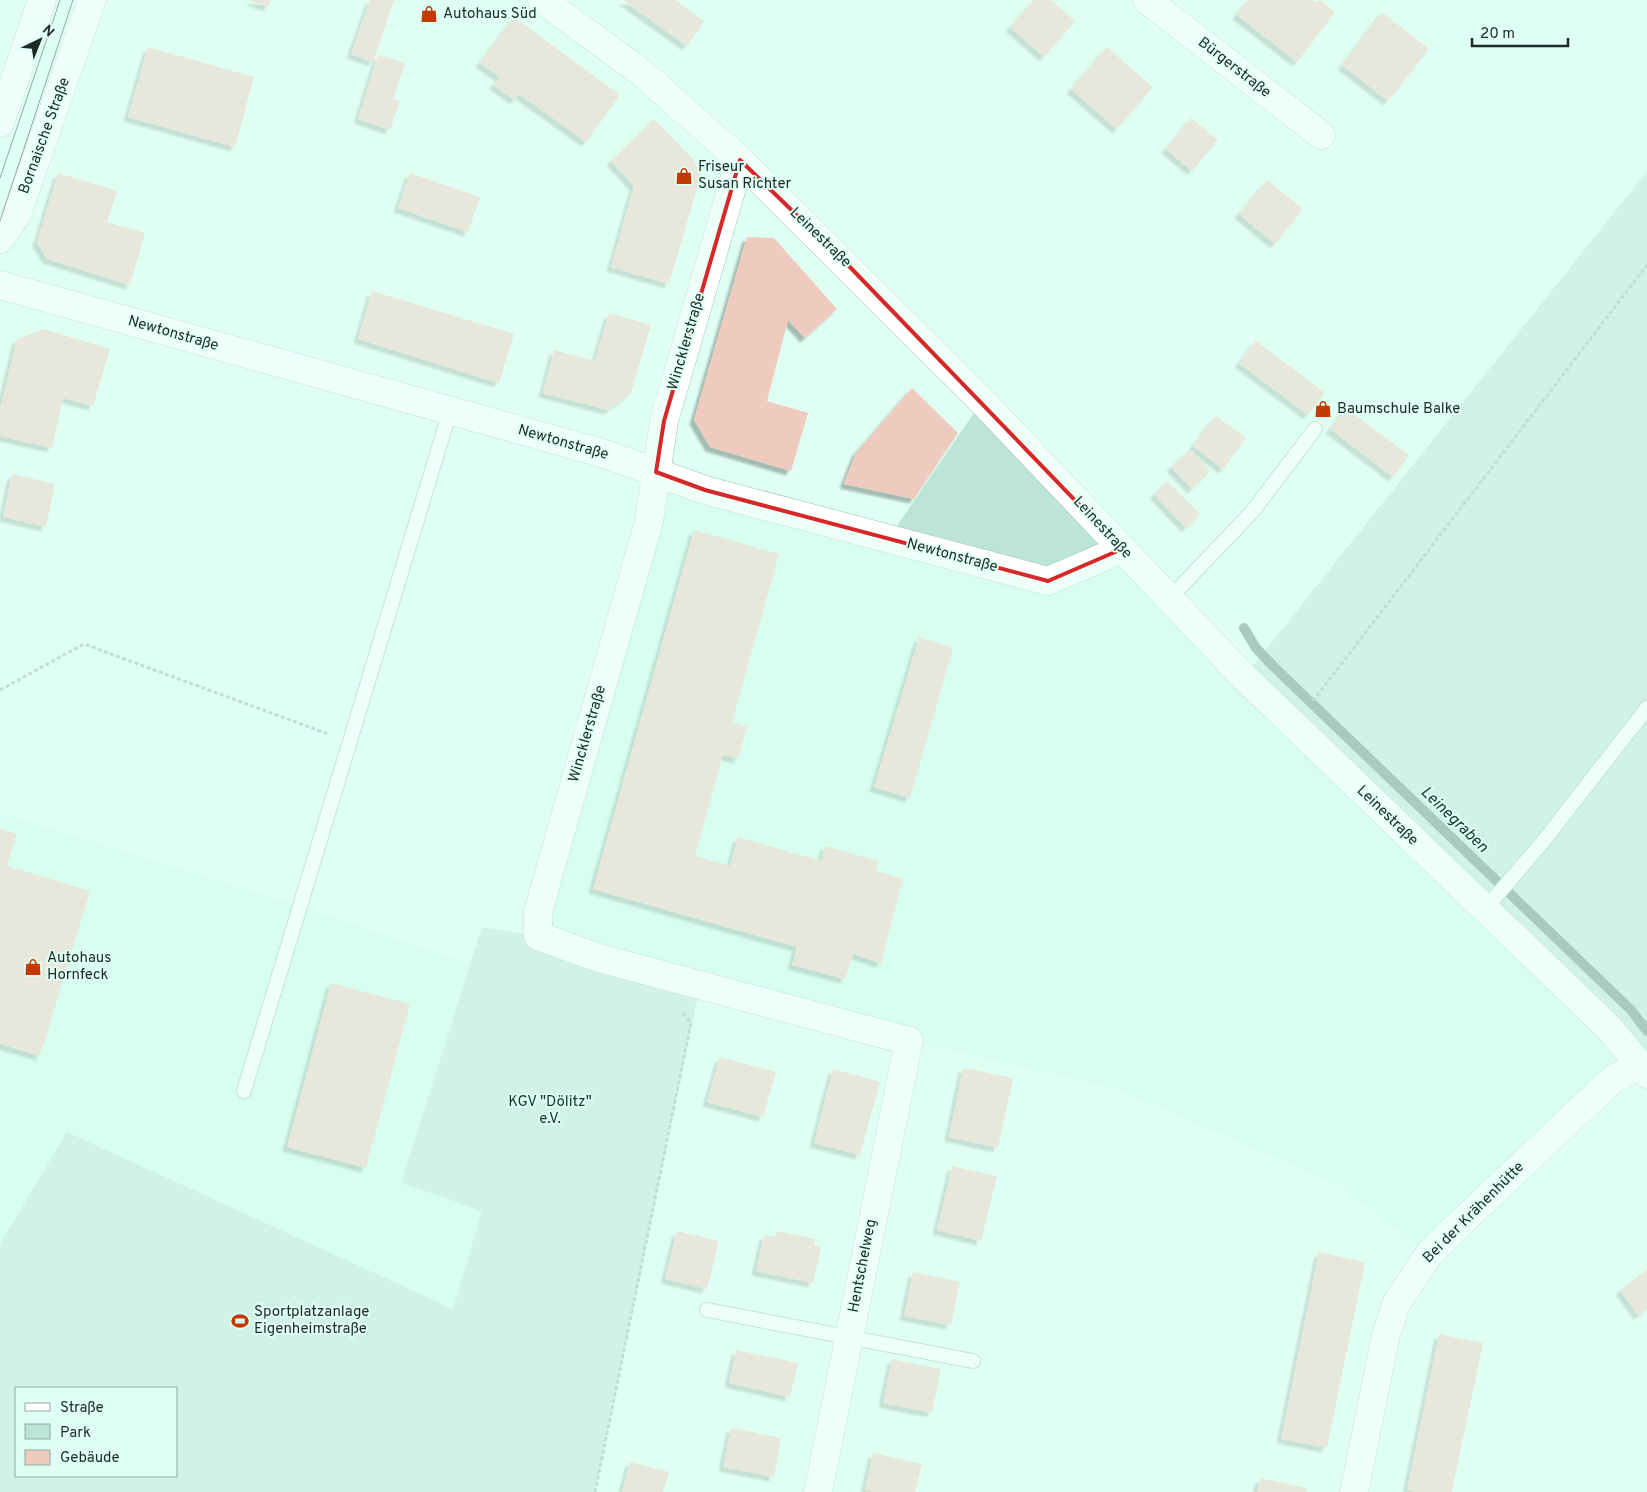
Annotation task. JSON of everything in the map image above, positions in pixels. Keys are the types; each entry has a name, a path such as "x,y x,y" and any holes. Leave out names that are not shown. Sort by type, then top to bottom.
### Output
{"street":[{"path":"0,123 42,0"},
{"name":"Bornaische Straße","path":"0,239 17,214 92,0"},
{"name":"Leinestraße","path":"542,0 641,72 740,160 982,401 1244,677 1490,904 1610,1029 1644,1070"},
{"name":"Bürgerstraße","path":"1147,0 1321,135"},
{"name":"Wincklerstraße","path":"740,160 664,421 649,521 538,912 538,936 599,958 909,1041"},
{"name":"Newtonstraße","path":"0,286 602,453 705,490 1048,581 1122,549"},
{"name":"Hentschelweg","path":"818,1492 909,1041"},
{"name":"Bei der Krähenhütte","path":"1354,1492 1386,1335 1396,1304 1413,1276 1429,1254 1449,1234 1613,1079 1644,1070"}],"lane":[{"path":"244,1092 450,411"},
{"path":"1169,599 1252,512 1315,429"},
{"path":"1490,904 1647,708"},
{"path":"707,1310 973,1361"}],"path":[{"path":"1320,693 1647,265"},
{"path":"0,690 84,644 350,742"},
{"path":"595,1492 691,1023"}],"highlighted area":[{"path":"740,160 847,264 1122,549 1048,581 705,490 656,472 664,421"}],"shaded area":[{"path":"656,472 1022,575 1122,549 1640,1065 1429,1254 1339,1185 1114,1088 909,1041 538,936"},
{"path":"0,813 300,906 470,964 401,1183 482,1211 453,1310 67,1132 0,1244"}],"green space":[{"path":"1647,171 1647,1074 1244,677"},
{"path":"982,401 1122,549 1048,581 888,539"},
{"name":"KGV \"Dölitz\" e.V.","path":"482,927 538,936 700,986 595,1492 0,1492 0,1244 67,1132 453,1309 482,1211 401,1183"}],"building":[{"path":"249,0 271,0 268,7"},
{"path":"370,0 394,0 373,62 351,54"},
{"path":"623,0 675,0 704,21 687,46"},
{"path":"1034,0 1051,0 1075,21 1044,57 1010,27"},
{"path":"1248,0 1313,0 1316,2 1320,0 1335,12 1297,62 1237,15"},
{"path":"1382,12 1429,49 1388,101 1342,65"},
{"path":"514,17 620,95 586,142 519,94 515,100 494,85 500,77 480,63"},
{"path":"148,47 254,77 235,147 128,117"},
{"path":"1107,47 1153,87 1117,129 1071,89"},
{"path":"378,55 405,63 393,99 400,101 390,130 358,119"},
{"path":"1191,118 1218,140 1192,171 1166,149"},
{"path":"654,119 692,158 701,175 669,284 611,267 634,186 611,161"},
{"path":"58,173 117,191 107,222 145,233 130,285 47,259 37,242"},
{"path":"410,173 480,197 468,232 398,208"},
{"path":"1267,180 1303,209 1275,244 1239,214"},
{"path":"747,237 774,238 837,309 805,338 788,320 767,401 808,413 791,471 710,447 694,420"},
{"path":"372,291 514,334 499,383 358,339"},
{"path":"609,313 651,325 631,393 608,410 543,393 554,350 595,361"},
{"path":"44,329 110,349 93,406 63,398 52,448 0,436 0,409 17,339"},
{"path":"1256,341 1325,393 1308,415 1239,363"},
{"path":"912,388 958,433 914,499 844,484 856,453"},
{"path":"1346,408 1409,455 1393,477 1330,429"},
{"path":"1216,416 1246,438 1223,469 1193,446"},
{"path":"1190,449 1210,471 1192,489 1171,467"},
{"path":"12,474 55,484 46,527 3,517"},
{"path":"1167,481 1200,514 1186,528 1154,494"},
{"path":"694,530 779,554 732,722 747,727 738,759 723,755 695,856 730,866 738,837 821,861 825,846 878,861 876,871 903,879 881,963 853,954 845,979 792,965 797,947 593,889"},
{"path":"919,637 953,648 910,798 874,787"},
{"name":"Autohaus Hornfeck","path":"0,829 17,834 7,866 90,891 40,1056 0,1044"},
{"path":"331,983 410,1004 366,1168 287,1147"},
{"path":"720,1057 776,1072 763,1117 707,1102"},
{"path":"963,1068 1013,1078 998,1148 949,1137"},
{"path":"833,1069 880,1082 860,1155 814,1143"},
{"path":"952,1166 997,1176 981,1241 937,1230"},
{"path":"677,1231 719,1241 707,1289 665,1279"},
{"path":"777,1231 815,1239 814,1245 821,1247 813,1283 756,1271 764,1235 776,1237"},
{"path":"1319,1252 1365,1262 1327,1448 1281,1439"},
{"path":"1647,1270 1647,1309 1638,1315 1620,1290"},
{"path":"913,1272 960,1282 951,1325 904,1316"},
{"path":"1439,1334 1483,1343 1452,1492 1416,1492 1407,1490"},
{"path":"736,1350 798,1363 790,1397 729,1383"},
{"path":"892,1359 941,1369 932,1413 883,1403"},
{"path":"731,1428 781,1438 774,1477 723,1467"},
{"path":"873,1453 922,1464 915,1492 875,1492 865,1490"},
{"path":"630,1462 669,1472 663,1492 622,1492"},
{"path":"1260,1478 1307,1488 1306,1492 1257,1492"}],"waterway":[{"name":"Leinegraben","path":"1244,628 1256,648 1273,666 1631,1010 1647,1031"}],"tram line":[{"path":"0,178 60,0"},
{"path":"0,221 73,0"}],"place":[{"name":"Autohaus Süd","path":"429,14"},
{"name":"Friseur Susan Richter","path":"684,176"},
{"name":"Baumschule Balke","path":"1323,409"},
{"name":"Autohaus Hornfeck","path":"33,967"},
{"name":"Sportplatzanlage Eigenheimstraße","path":"240,1321"}]}
